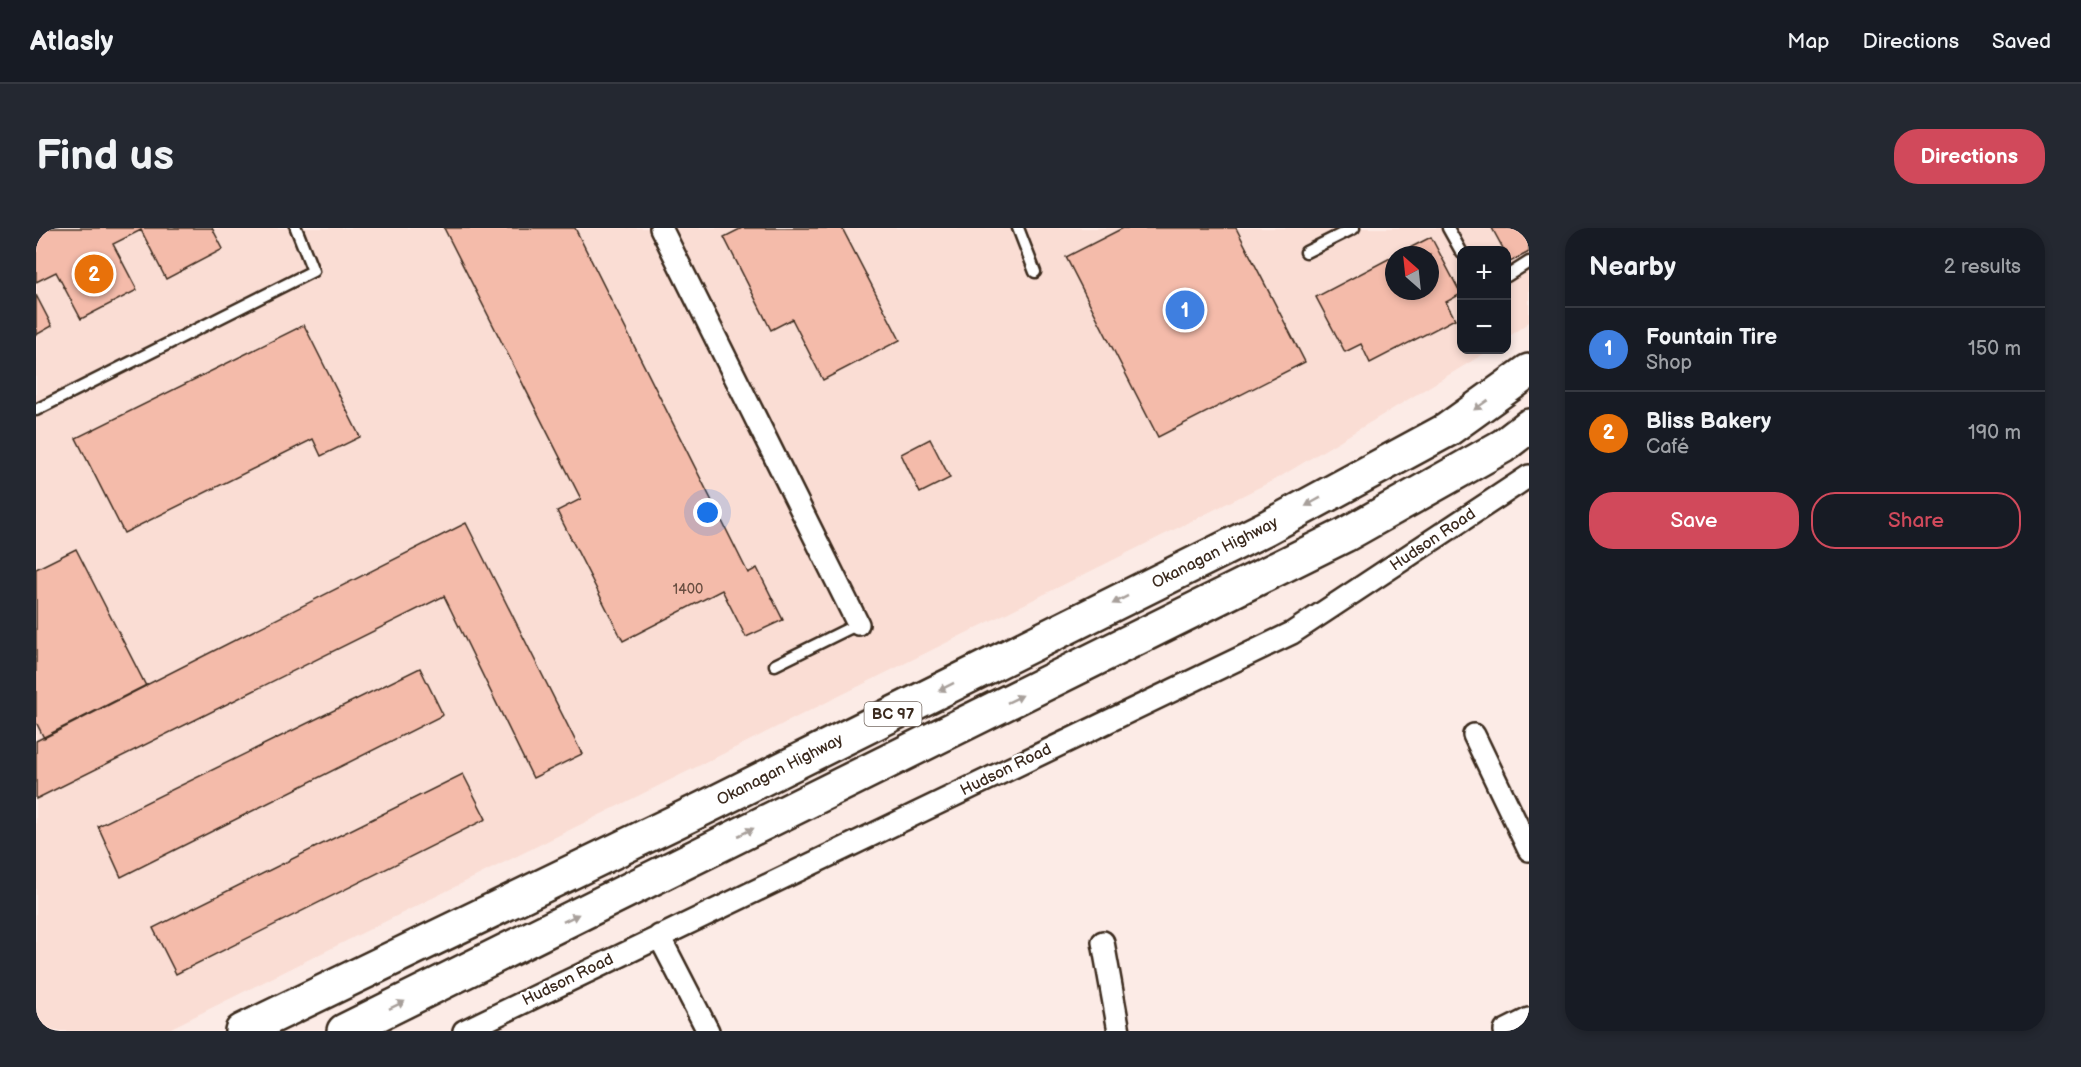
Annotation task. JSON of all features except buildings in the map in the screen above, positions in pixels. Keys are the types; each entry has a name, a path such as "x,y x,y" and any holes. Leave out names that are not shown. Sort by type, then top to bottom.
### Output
{"highway":[{"name":"Okanagan Highway","path":"242,1031 702,809 1266,528 1447,430 1529,371"},
{"name":"BC 97","path":"344,1031 1345,535 1503,446 1529,426"}],"street":[{"path":"661,228 858,624"},
{"name":"Hudson Road","path":"464,1031 1292,633 1529,476"},
{"path":"1473,735 1529,850"},
{"path":"659,936 708,1031"},
{"path":"1102,942 1119,1031"},
{"path":"1505,1031 1529,1018"}],"lane":[{"path":"36,410 313,271 296,228"},
{"path":"1018,228 1035,272"},
{"path":"1306,252 1354,228"},
{"path":"1448,228 1457,246"},
{"path":"1511,273 1529,262"},
{"path":"775,665 858,624"}],"shaded area":[{"path":"36,228 1529,228 1529,322 1511,335 1511,246 1457,246 1457,354 1483,354 1278,478 165,1031 36,1031"}],"place":[{"name":"Bliss Bakery","path":"94,274"},
{"name":"Fountain Tire","path":"1185,310"}]}
